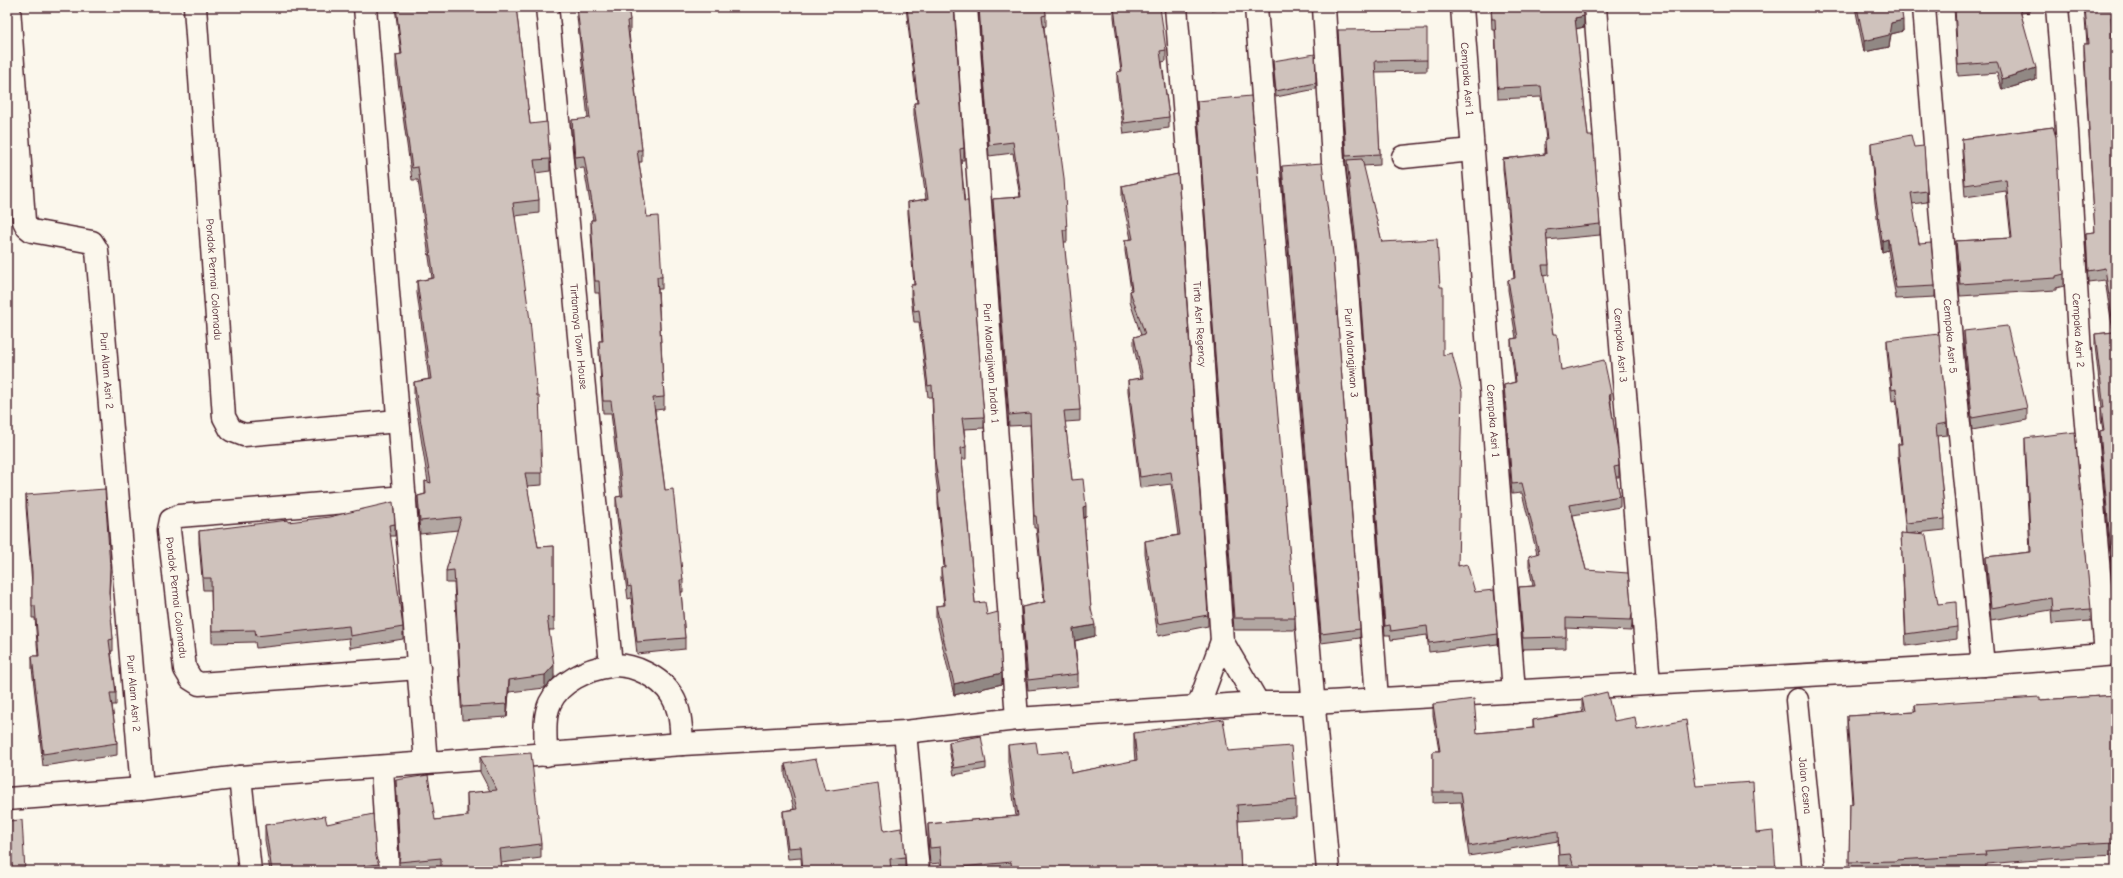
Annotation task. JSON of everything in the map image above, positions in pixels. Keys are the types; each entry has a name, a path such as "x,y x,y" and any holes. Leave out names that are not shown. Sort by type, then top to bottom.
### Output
{"street":[{"name":"Puri Alam Asri 2","path":"9,7 24,221 27,227 32,231 92,242 97,250 142,789"},
{"name":"Pondok Permai Colomadu","path":"195,7 224,417 231,430 244,435 398,421"},
{"path":"365,7 426,763"},
{"name":"Tirtamaya Town House","path":"547,7 611,665"},
{"name":"Puri Malangjiwan Indah 1","path":"966,7 1017,720"},
{"name":"Tirta Asri Regency","path":"1176,7 1222,641 1198,707"},
{"path":"1256,7 1312,703 1328,871"},
{"name":"Puri Malangjiwan 3","path":"1324,7 1333,162 1345,262 1377,699"},
{"name":"Cempaka Asri 1","path":"1462,7 1514,692"},
{"name":"Cempaka Asri 3","path":"1595,7 1616,285 1649,682"},
{"name":"Cempaka Asri 5","path":"1924,7 1952,354 1983,665"},
{"name":"Cempaka Asri 2","path":"2057,7 2066,114 2080,354 2111,654"},
{"path":"1403,157 1472,150"},
{"name":"Pondok Permai Colomadu","path":"405,497 179,516 171,520 169,530 185,669 191,679 199,684 419,668"},
{"name":"Tirta Asri Regency","path":"1222,641 1258,703"},
{"path":"7,798 142,789 240,777 682,744 905,732 1017,720 1198,707 1258,703 1312,703 1514,692 1649,682 1983,665 2111,654"},
{"path":"546,755 546,725 550,704 560,688 585,674 611,665 642,670 660,682 672,696 681,719 682,744"},
{"name":"Jalan Cesna","path":"1797,700 1814,871"},
{"path":"905,732 918,871"},
{"path":"382,767 388,871"},
{"path":"240,777 250,871"}],"building":[{"path":"396,7 516,7 530,124 547,122 550,159 534,160 539,200 513,203 530,320 537,396 539,396 542,473 525,473 538,547 554,546 554,618 547,617 554,665 545,675 509,680 507,704 462,707 454,570 446,571 461,517 420,521 418,496 426,494 425,481 431,483 414,382 431,379 417,281 434,278 418,167 412,168 396,55 402,54"},
{"path":"577,7 628,7 630,20 627,21 642,150 637,150 647,217 658,216 662,277 657,277 664,397 653,398 665,490 673,489 683,580 680,580 685,638 637,642 631,586 628,587 616,497 623,496 611,401 603,401 599,341 603,341 599,281 595,281 591,220 595,220 584,156 575,157 572,120 590,118"},
{"path":"907,7 954,7 964,148 960,149 964,201 968,201 984,417 962,418 966,447 961,448 975,603 985,602 987,615 998,612 1002,673 954,684 936,606 945,605 941,568 945,567 938,493 940,493 935,460 932,385 928,386 919,310 914,311 911,285 915,285 908,202 928,199 914,103 918,103"},
{"path":"979,7 1045,7 1046,15 1042,16 1064,178 1067,230 1063,230 1080,410 1064,411 1072,480 1083,479 1086,506 1083,507 1091,609 1095,625 1073,629 1078,674 1028,680 1022,607 1045,602 1036,516 1034,516 1030,413 1009,415 993,199 1021,197 1013,142 989,145"},
{"path":"1114,7 1160,7 1166,50 1160,51 1169,117 1124,123 1117,72 1122,71"},
{"path":"1491,7 1583,7 1584,16 1575,18 1588,136 1593,136 1600,224 1546,230 1549,265 1542,265 1553,334 1557,334 1561,370 1604,360 1611,393 1609,394 1618,452 1619,466 1614,467 1620,496 1570,505 1586,570 1628,573 1632,614 1631,620 1566,618 1566,637 1523,638 1519,587 1535,586 1529,556 1539,553 1522,483 1512,484 1504,385 1516,382 1511,339 1518,338 1508,280 1515,278 1503,159 1546,154 1545,141 1547,140 1541,86 1498,88 1495,19 1492,19"},
{"path":"1857,7 1901,7 1903,20 1891,23 1889,35 1864,41"},
{"path":"1955,7 2019,7 2036,68 2002,79 1997,62 1958,65"},
{"path":"2085,7 2114,7 2115,17 2111,17 2116,86 2116,608 2100,431 2104,430 2101,408 2104,408 2095,334 2114,332 2105,268 2088,271 2086,233 2095,232 2084,44 2088,44"},
{"path":"1427,29 1427,60 1375,61 1380,154 1346,156 1338,30"},
{"path":"1315,54 1316,83 1276,91 1273,61"},
{"path":"1251,96 1295,618 1234,618 1197,101"},
{"path":"2053,127 2056,137 2064,274 2056,276 2056,278 1960,284 1956,241 2012,238 2006,179 1965,185 1962,139"},
{"path":"1911,135 1914,147 1924,146 1927,191 1911,193 1919,244 1931,243 1935,286 1896,288 1888,239 1882,241 1875,192 1871,143"},
{"path":"1362,159 1382,242 1437,239 1440,287 1443,287 1443,355 1452,353 1462,392 1458,566 1467,564 1475,592 1494,590 1498,634 1429,643 1427,626 1391,631 1390,625 1385,626 1357,251 1347,160"},
{"path":"1322,163 1333,254 1360,629 1321,634 1282,166"},
{"path":"1178,174 1208,615 1158,624 1145,541 1180,535 1171,472 1140,477 1128,380 1143,378 1134,337 1145,334 1130,291 1132,290 1125,240 1133,239 1122,186"},
{"path":"2007,326 2027,408 1972,418 1964,331"},
{"path":"1939,334 1947,423 1936,425 1945,519 1906,523 1898,444 1902,444 1896,389 1892,390 1887,340"},
{"path":"2075,432 2091,609 2052,612 2051,598 1991,608 1986,557 2031,552 2025,438"},
{"path":"105,489 110,567 109,592 113,639 109,640 116,693 110,693 117,743 43,754 32,656 39,656 35,606 32,606 32,572 26,495"},
{"path":"393,502 395,524 389,525 403,627 350,636 349,626 256,636 255,630 212,631 211,578 203,578 199,531 288,520 288,522 329,517"},
{"path":"1901,533 1926,535 1938,604 1956,602 1957,627 1906,634"},
{"path":"1607,692 1614,721 1635,717 1637,730 1686,720 1696,786 1753,782 1756,833 1773,831 1776,871 1575,871 1570,854 1559,855 1558,831 1469,846 1461,792 1433,792 1433,751 1440,751 1433,704 1474,699 1477,733 1534,728 1533,720 1585,712 1582,698"},
{"path":"2116,695 2116,842 1985,851 1986,855 1896,861 1849,862 1850,804 1853,804 1847,716 1916,712 1915,705 2040,697 2040,700"},
{"path":"1223,719 1228,751 1291,746 1296,800 1237,805 1241,871 1012,871 1011,862 942,869 940,847 930,848 928,824 1018,816 1008,745 1036,742 1038,754 1069,751 1071,773 1137,760 1134,733"},
{"path":"981,736 986,763 954,768 949,742"},
{"path":"531,753 541,844 500,849 502,871 441,871 441,858 399,862 400,856 396,780 428,775 435,820 468,816 467,793 497,790 480,757"},
{"path":"816,759 825,791 878,783 884,831 901,828 901,832 903,832 905,857 890,859 891,871 803,871 801,847 788,848 783,811 797,809 785,764"},
{"path":"373,814 376,857 379,864 364,866 365,871 272,871 265,825 325,816 327,824"},
{"path":"22,820 25,871 7,871 7,821"}]}
